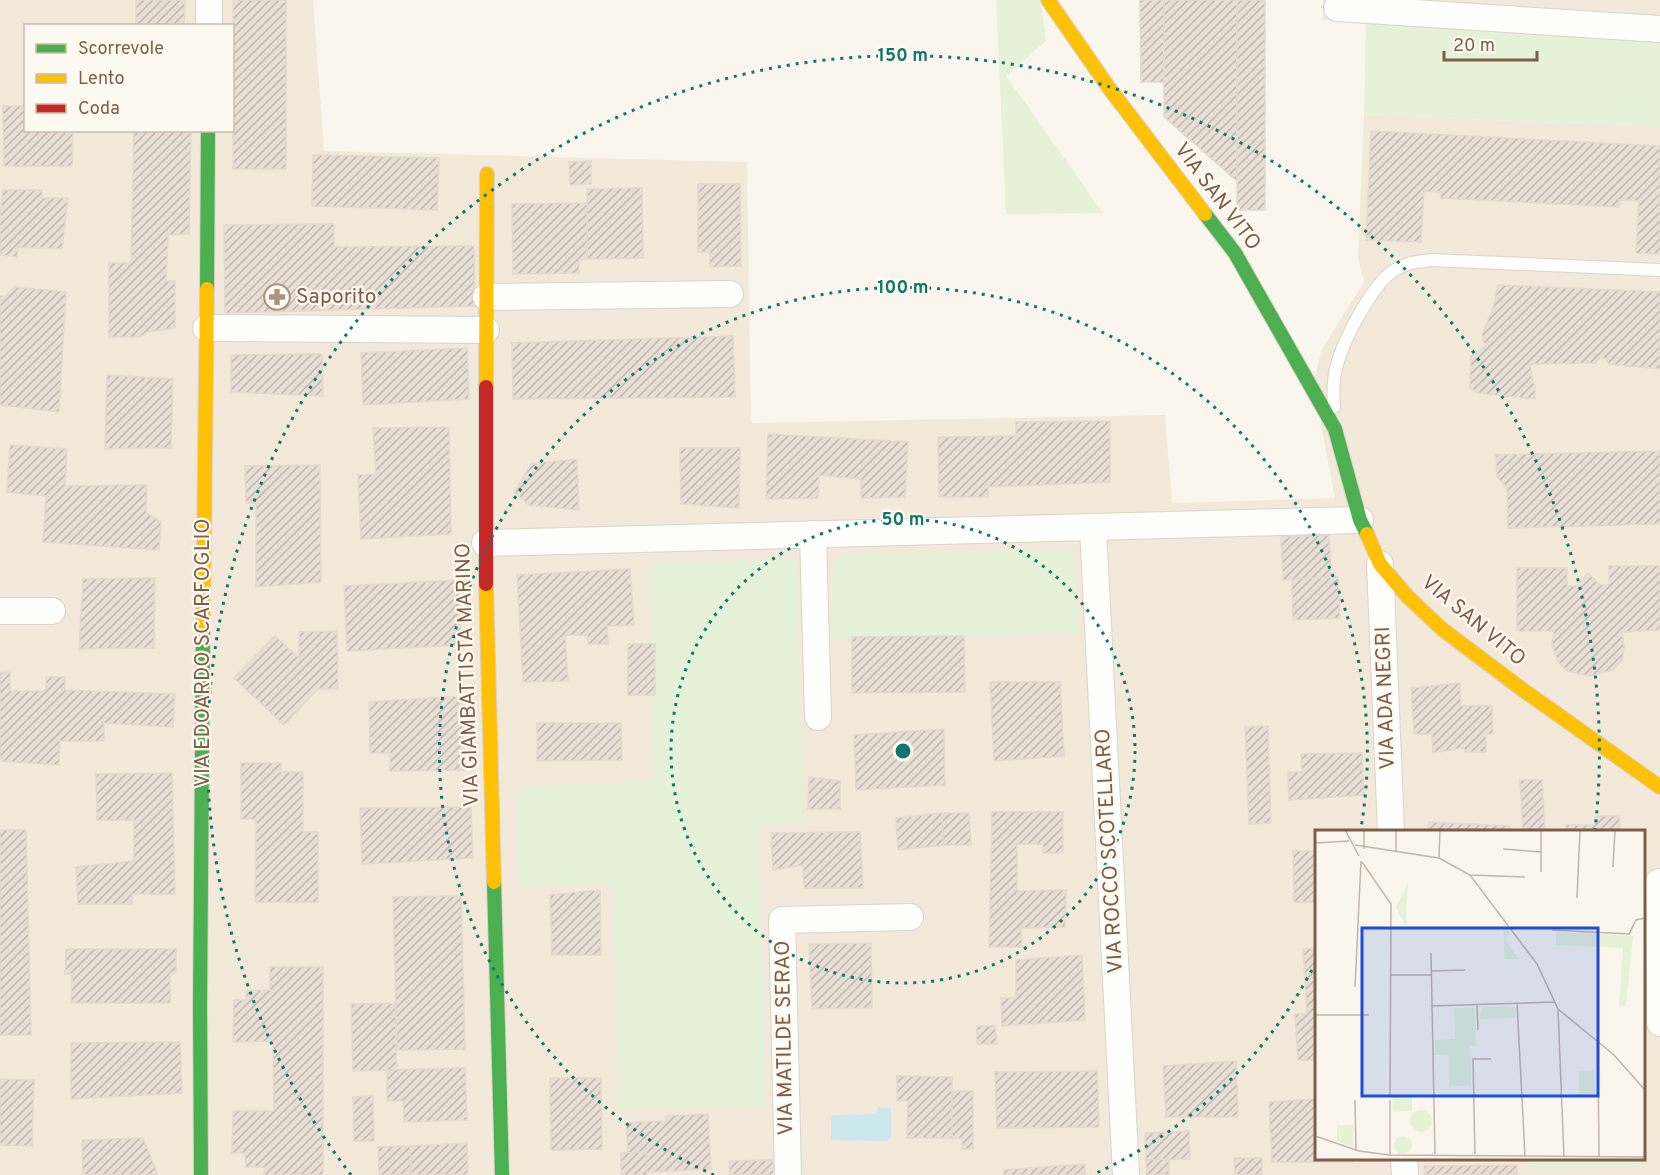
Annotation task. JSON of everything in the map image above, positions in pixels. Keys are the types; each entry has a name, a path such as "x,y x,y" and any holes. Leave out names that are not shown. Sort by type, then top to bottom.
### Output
{"street":[{"path":"209,0 209,24"},
{"name":"VIA SAN VITO","path":"1048,0 1109,88 1235,253 1335,429 1360,520 1380,564 1408,597 1442,629 1660,788"},
{"path":"1337,8 1660,29"},
{"name":"VIA EDOARDO SCARFOGLIO","path":"201,1175 200,1007 208,132"},
{"name":"VIA GIAMBATTISTA MARINO","path":"487,174 485,543 502,1175"},
{"path":"486,297 730,294"},
{"path":"206,328 486,330"},
{"path":"485,543 1360,520"},
{"name":"VIA ROCCO SCOTELLARO","path":"1093,528 1126,1175"},
{"path":"813,534 818,717"},
{"name":"VIA ADA NEGRI","path":"1380,564 1391,830"},
{"path":"0,611 52,610"},
{"path":"1659,882 1660,1023"},
{"name":"VIA MATILDE SERAO","path":"788,1175 782,920 910,917"},
{"path":"1404,1160 1405,1175"}],"lane":[{"name":"VIA SAN VITO","path":"1335,429 1333,396 1337,365 1351,331 1375,291 1391,273 1410,262 1432,260 1660,270"}],"shaded area":[{"path":"0,0 313,0 324,151 747,162 751,423 1165,415 1172,503 1335,498 1317,404 1315,379 1321,351 1364,282 1358,259 1364,115 1660,127 1660,1175 0,1175"},
{"path":"1323,0 1660,0 1660,40 1323,20"}],"green space":[{"path":"996,0 1041,0 1046,41 1006,76 1103,213 1006,214"},
{"path":"1366,22 1660,40 1660,127 1364,115"},
{"path":"1074,550 1078,633 832,639 831,567 843,553"},
{"path":"797,559 802,824 759,826 766,1106 618,1109 613,884 519,887 517,785 655,782 649,562"},
{"path":"1530,1160 1638,1160 1638,1167 1531,1170"}],"water":[{"path":"878,1107 891,1108 891,1138 887,1141 831,1140 833,1115 875,1114"}],"building":[{"path":"136,0 185,0 184,24 136,24"},
{"path":"233,0 286,0 286,169 233,169"},
{"path":"1140,0 1164,0 1164,82 1141,82"},
{"path":"1164,0 1237,0 1237,181 1164,117"},
{"path":"1237,0 1265,0 1265,210 1237,210"},
{"path":"3,106 24,106 24,132 73,132 72,166 4,166"},
{"path":"1371,131 1660,146 1660,254 1636,253 1639,201 1619,200 1619,207 1441,198 1441,192 1424,191 1421,242 1366,240"},
{"path":"134,132 191,132 189,234 168,235 166,281 175,281 175,328 147,332 140,337 109,337 109,263 131,263"},
{"path":"313,155 439,158 437,210 312,206"},
{"path":"591,161 591,184 570,185 569,162"},
{"path":"698,184 740,184 741,266 710,267 710,252 698,252"},
{"path":"642,188 643,258 587,259 587,189"},
{"path":"3,190 42,190 42,198 68,198 62,249 18,247 17,257 0,255"},
{"path":"587,203 587,259 579,259 579,273 513,274 512,204"},
{"path":"334,224 334,247 474,246 475,306 225,313 224,225"},
{"path":"1498,285 1660,292 1660,369 1609,364 1607,359 1600,357 1596,363 1530,364 1535,385 1535,399 1477,393 1470,388 1471,356 1485,346 1482,335 1494,305"},
{"path":"14,287 66,292 59,412 0,405 0,295 5,297"},
{"path":"733,336 735,397 513,399 512,343"},
{"path":"467,348 469,399 363,405 361,353"},
{"path":"322,354 323,396 231,392 231,355"},
{"path":"107,375 173,379 171,448 105,449"},
{"path":"1110,421 1110,482 988,487 988,497 939,497 938,437 1016,436 1016,422"},
{"path":"449,427 451,534 361,539 358,475 376,474 373,428"},
{"path":"768,434 908,442 905,497 861,498 861,479 819,475 818,498 766,499"},
{"path":"10,445 67,449 65,486 147,485 146,513 161,522 159,550 43,542 46,496 7,492"},
{"path":"680,448 740,448 739,508 681,504"},
{"path":"1660,451 1660,524 1508,528 1507,488 1497,477 1496,455"},
{"path":"577,459 579,510 529,505 514,492 531,464"},
{"path":"320,465 321,582 256,587 256,503 246,503 245,466"},
{"path":"1329,535 1331,578 1283,580 1281,537"},
{"path":"1609,566 1660,566 1660,630 1622,632 1624,647 1622,661 1613,670 1589,676 1568,671 1558,662 1552,645 1554,631 1517,631 1517,568 1567,568 1567,586 1576,586 1588,573 1600,585 1609,585"},
{"path":"630,569 634,625 607,626 608,644 588,644 587,635 565,635 568,681 523,682 517,575"},
{"path":"1338,577 1340,618 1293,620 1292,579"},
{"path":"155,578 154,648 79,649 83,579"},
{"path":"459,580 461,645 347,651 344,586"},
{"path":"337,631 338,689 318,689 284,725 234,678 275,636 299,658 299,632"},
{"path":"964,636 965,692 852,693 852,637"},
{"path":"628,644 655,644 655,695 628,695"},
{"path":"10,672 10,691 46,691 46,677 65,677 65,690 175,694 173,727 104,723 104,741 60,741 59,765 0,761 0,673"},
{"path":"990,682 1060,682 1064,756 994,761"},
{"path":"1460,683 1461,706 1492,706 1493,734 1486,734 1486,752 1465,752 1464,748 1433,753 1432,734 1414,734 1411,688"},
{"path":"462,696 465,770 390,771 390,753 370,753 369,702"},
{"path":"537,723 621,723 622,760 537,761"},
{"path":"1268,726 1271,823 1249,824 1245,727"},
{"path":"944,729 945,785 856,790 854,735"},
{"path":"1362,753 1364,795 1289,800 1288,772 1302,772 1301,754"},
{"path":"241,763 281,763 281,772 303,772 303,832 318,832 318,902 255,902 256,819 241,819"},
{"path":"172,773 175,894 132,894 132,904 78,904 76,867 134,861 134,820 97,820 96,774"},
{"path":"809,777 840,781 840,809 808,809"},
{"path":"1520,780 1542,780 1545,830 1523,830"},
{"path":"471,807 473,858 362,864 360,808"},
{"path":"992,812 1063,812 1063,853 1043,853 1043,844 1017,844 1017,891 1066,890 1065,927 1021,928 1022,947 989,947"},
{"path":"942,813 969,813 971,845 943,845"},
{"path":"942,813 943,845 898,850 896,818"},
{"path":"1595,816 1619,816 1620,830 1566,830 1566,825 1595,825"},
{"path":"1429,822 1510,826 1510,830 1428,830"},
{"path":"0,830 26,830 31,1035 0,1035"},
{"path":"860,832 863,888 804,888 803,865 773,870 771,833"},
{"path":"1293,851 1315,851 1315,902 1294,902"},
{"path":"600,890 601,955 552,955 550,895"},
{"path":"461,896 465,1049 397,1050 393,897"},
{"path":"871,943 872,1008 812,1009 809,944"},
{"path":"1315,948 1315,1060 1298,1060 1295,1014 1307,1014 1303,949"},
{"path":"66,949 176,949 176,973 170,973 170,1003 71,1003 72,974 65,974"},
{"path":"1082,955 1085,1020 1002,1026 1001,998 1016,998 1016,960"},
{"path":"270,967 323,967 323,1175 264,1175 265,1167 246,1167 245,1153 232,1153 233,1111 274,1111 273,1041 233,1042 234,1000 246,1000 246,991 270,990"},
{"path":"395,1003 397,1070 353,1071 351,1004"},
{"path":"977,1026 995,1026 997,1044 977,1044"},
{"path":"180,1042 182,1093 71,1099 71,1043"},
{"path":"1236,1061 1238,1117 1166,1117 1163,1066"},
{"path":"465,1068 467,1120 404,1122 403,1101 387,1101 387,1070"},
{"path":"1097,1071 1099,1127 997,1128 995,1072"},
{"path":"897,1076 952,1077 952,1138 907,1138 908,1101 897,1101"},
{"path":"550,1078 601,1078 602,1149 551,1150"},
{"path":"0,1079 34,1080 32,1146 0,1145"},
{"path":"952,1091 973,1091 973,1149 962,1149 962,1138 952,1138"},
{"path":"373,1096 374,1141 354,1141 353,1097"},
{"path":"1315,1099 1315,1160 1353,1160 1353,1162 1272,1162 1269,1102"},
{"path":"708,1114 711,1169 646,1172 646,1152 628,1153 626,1123 666,1121 666,1116"},
{"path":"1189,1131 1190,1159 1146,1160 1145,1133"},
{"path":"143,1138 158,1175 83,1175 82,1140"},
{"path":"467,1143 468,1175 411,1175 410,1146"},
{"path":"410,1146 411,1175 379,1175 378,1147"},
{"path":"646,1152 647,1175 621,1175 621,1153"},
{"path":"1234,1158 1262,1158 1262,1175 1235,1175"},
{"path":"1169,1159 1169,1175 1147,1175 1146,1160"},
{"path":"773,1160 774,1175 730,1175 729,1161"},
{"path":"1085,1164 1085,1175 1004,1175 1004,1170"},
{"path":"1517,1165 1517,1175 1424,1175 1424,1166"}],"traffic: fast":[{"path":"207,289 208,132"},
{"path":"1205,214 1235,253 1335,429 1360,520 1367,534"},
{"path":"201,1175 203,629"},
{"path":"494,882 502,1175"}],"traffic: slow":[{"path":"1048,0 1109,88 1205,214"},
{"path":"486,387 487,174"},
{"path":"203,629 207,289"},
{"path":"1367,534 1380,564 1408,597 1442,629 1523,690 1660,787"},
{"path":"486,584 494,882"}],"traffic: jam":[{"path":"486,387 486,584"}],"place":[{"name":"Saporito","path":"277,297"}]}
